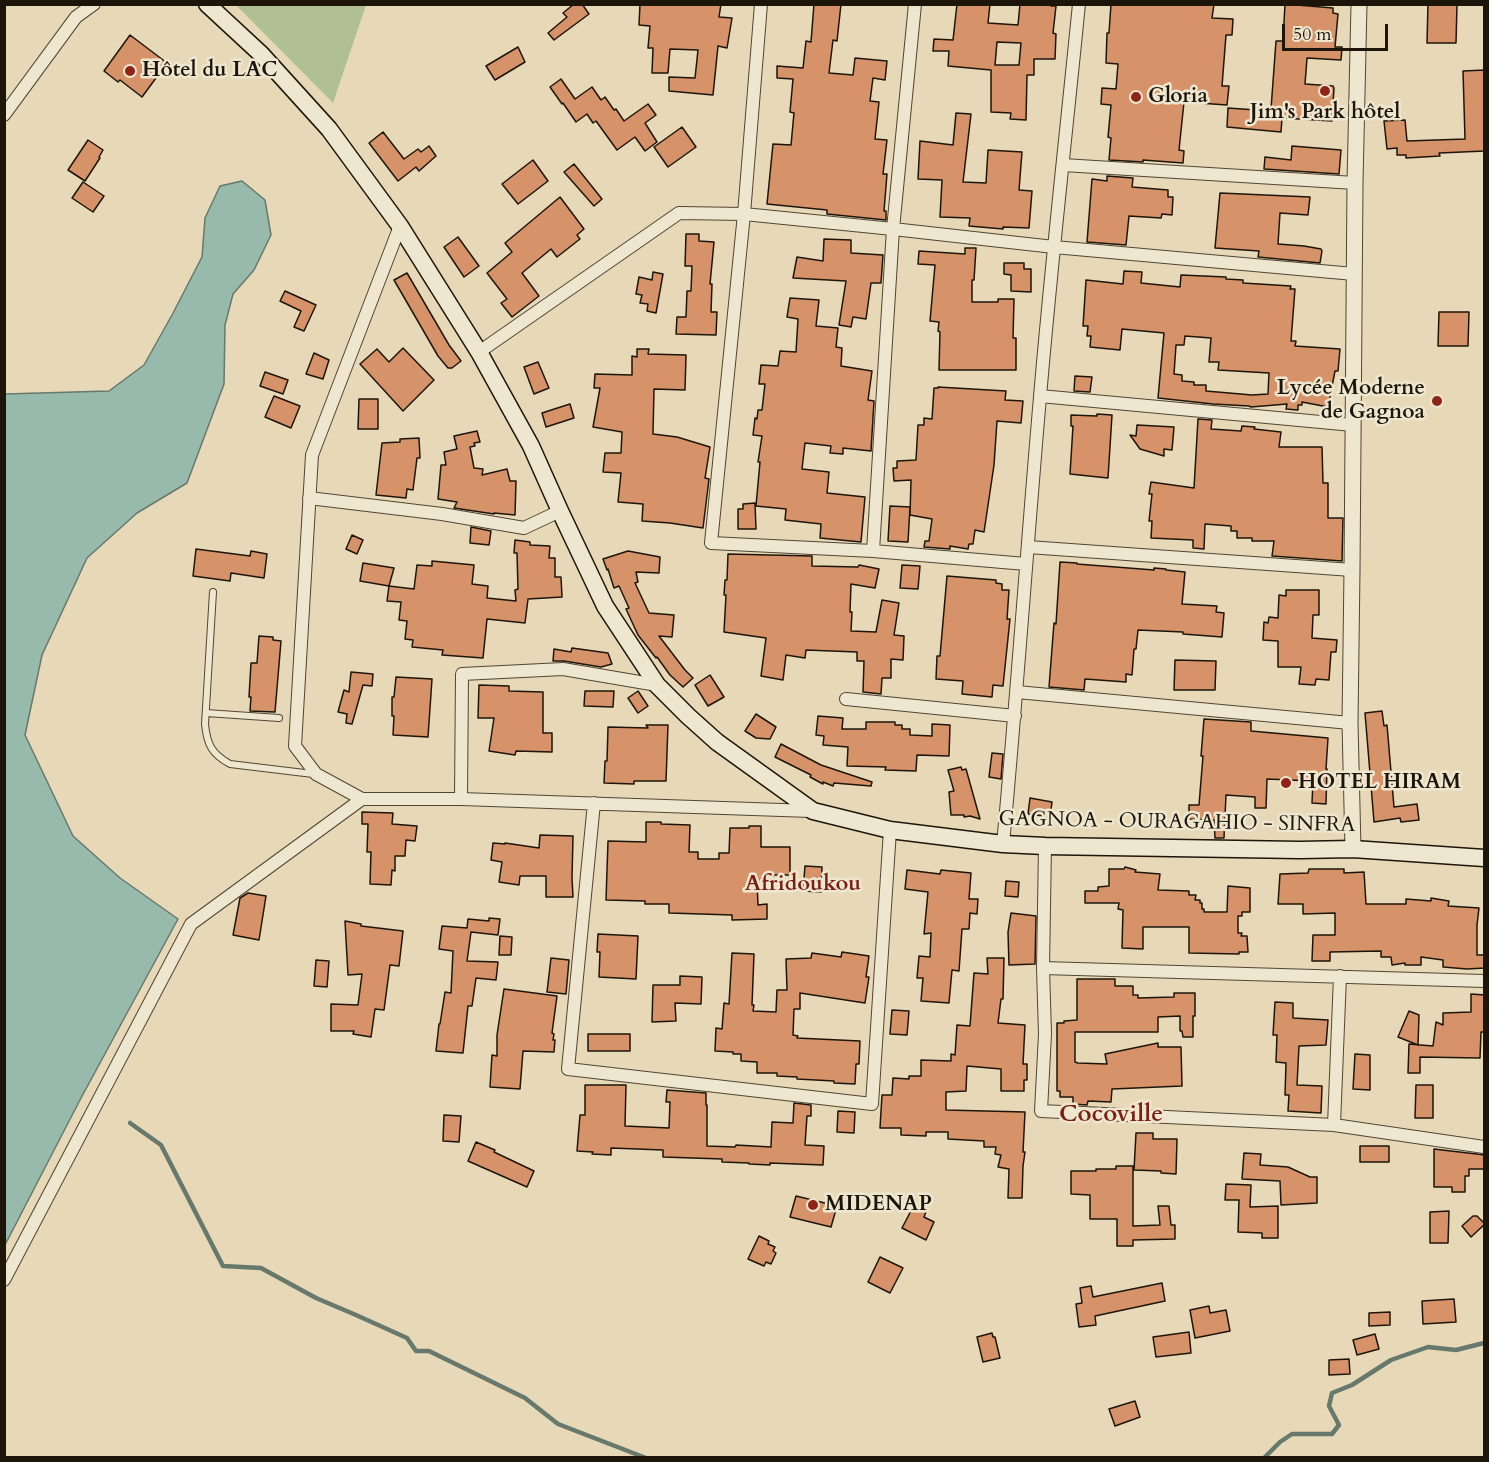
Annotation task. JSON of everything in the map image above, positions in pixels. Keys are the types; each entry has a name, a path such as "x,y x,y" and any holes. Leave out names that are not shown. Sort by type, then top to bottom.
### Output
{"main road":[{"name":"GAGNOA - OURAGAHIO - SINFRA","path":"208,5 261,54 329,129 400,226 479,352 531,446 605,606 657,685 717,742 813,811 890,830 1003,844 1353,849 1485,858"}],"street":[{"path":"4,115 76,17 94,4"},
{"path":"761,4 744,214 711,543 873,551 1026,564"},
{"path":"873,551 893,229 915,4"},
{"path":"1003,844 1040,396 1079,4"},
{"path":"1353,849 1350,723 1354,183 1359,4"},
{"path":"1063,165 1354,183"},
{"path":"479,352 679,213 744,214 1054,247 1354,274"},
{"path":"400,226 312,455 295,746 316,774 362,799 461,799 813,811"},
{"path":"1040,396 1353,425"},
{"path":"309,498 441,514 524,528 560,511"},
{"path":"1028,547 1352,570"},
{"path":"461,799 462,674 563,669 657,685"},
{"path":"1017,692 1350,723"},
{"path":"846,699 1015,716"},
{"path":"4,1280 191,924 362,799"},
{"path":"594,803 568,1069 872,1104 890,830"},
{"path":"1045,846 1042,968 1045,1034 1041,1111 1334,1125 1485,1147"},
{"path":"1042,968 1485,981"},
{"path":"1334,1125 1340,976"}],"lane":[{"path":"213,592 205,724 206,737 211,748 219,758 230,764 316,774"},
{"path":"206,713 279,718"}],"green space":[{"path":"236,5 366,5 333,103"}],"shaded area":[{"path":"242,181 265,200 271,235 254,270 233,294 225,325 224,384 187,483 137,513 87,558 42,655 25,735 73,836 120,878 178,919 5,1245 5,394 109,391 144,365 202,257 205,218 220,186"}],"building":[{"path":"574,4 582,4 589,14 554,40 548,33 567,17 563,13"},
{"path":"640,4 721,4 719,17 732,18 727,48 718,46 713,95 669,91 669,77 695,78 698,50 670,49 668,73 652,73 653,48 648,48 650,26 639,25"},
{"path":"814,4 841,4 837,41 833,40 829,73 853,75 855,58 887,61 885,80 873,78 870,101 879,102 875,139 887,140 883,174 887,174 884,211 886,211 886,220 827,214 827,210 767,204 773,144 791,145 794,113 790,112 793,79 777,78 777,66 803,68 806,41 811,42"},
{"path":"957,4 990,4 988,23 1018,25 1020,4 1056,6 1053,33 1056,34 1055,59 1034,59 1034,75 1027,75 1026,120 1010,119 1011,113 991,112 991,70 948,66 949,51 933,51 934,39 953,40","holes":["997,42 1021,43 1019,65 995,65"]},
{"path":"1111,4 1214,4 1212,18 1233,19 1232,35 1226,35 1222,86 1229,86 1227,105 1184,102 1179,150 1184,151 1183,163 1109,160 1111,138 1108,137 1111,105 1101,104 1102,88 1116,89 1118,64 1106,63"},
{"path":"1285,4 1333,8 1333,13 1338,14 1335,47 1342,47 1341,60 1307,58 1305,84 1333,86 1332,121 1282,118 1281,132 1227,127 1228,108 1271,109 1276,41 1283,41"},
{"path":"1428,4 1457,4 1456,43 1427,43"},
{"path":"130,35 167,63 142,97 104,71"},
{"path":"518,47 525,62 495,80 486,66"},
{"path":"1485,70 1485,151 1439,153 1440,156 1406,158 1406,155 1397,155 1397,148 1387,149 1384,121 1405,120 1407,141 1465,139 1463,71"},
{"path":"561,79 575,99 592,87 601,100 605,97 624,121 648,104 656,115 645,123 657,142 645,151 635,137 617,150 596,121 593,123 587,114 576,122 550,87"},
{"path":"956,113 971,114 963,182 986,183 988,150 1022,152 1019,190 1032,191 1029,228 1003,227 1003,229 969,226 970,218 940,217 942,180 918,179 920,141 953,145"},
{"path":"682,127 696,147 668,167 654,147"},
{"path":"383,132 404,159 418,149 421,152 429,146 436,156 419,171 416,167 398,181 369,143"},
{"path":"88,140 103,150 85,181 68,170"},
{"path":"1292,146 1341,150 1339,174 1264,169 1265,157 1291,160"},
{"path":"533,160 548,181 518,204 502,184"},
{"path":"574,164 602,199 594,206 564,172"},
{"path":"1107,176 1133,178 1132,187 1168,190 1168,197 1173,197 1172,215 1162,214 1161,218 1129,216 1126,245 1087,242 1092,179 1107,181"},
{"path":"83,182 104,196 93,212 72,198"},
{"path":"1220,193 1310,197 1308,215 1280,213 1278,244 1321,249 1320,263 1258,257 1259,251 1215,248"},
{"path":"560,197 584,229 577,235 580,239 557,257 551,249 522,273 539,296 512,317 501,303 507,299 487,273 512,252 505,243"},
{"path":"686,234 699,234 699,241 714,242 710,284 712,284 711,312 717,312 716,335 676,334 677,317 686,317 687,291 691,291 692,266 685,266"},
{"path":"458,237 479,266 464,277 444,247"},
{"path":"824,239 851,240 851,253 883,255 881,283 871,283 866,319 853,317 851,327 839,325 846,281 793,278 797,257 823,261"},
{"path":"965,248 976,248 972,302 998,302 998,299 1014,299 1013,338 1016,338 1016,370 939,370 939,322 930,321 935,265 918,264 919,251 965,254"},
{"path":"1004,263 1024,263 1024,269 1031,269 1031,292 1011,291 1011,275 1004,274"},
{"path":"1124,271 1142,272 1141,283 1180,287 1181,275 1226,277 1226,279 1243,280 1243,283 1291,286 1290,289 1295,289 1291,341 1296,341 1295,346 1340,349 1338,371 1335,371 1328,407 1302,402 1302,405 1298,405 1298,410 1286,409 1287,404 1251,407 1158,398 1164,333 1122,329 1120,350 1090,347 1091,336 1087,336 1088,326 1083,326 1086,280 1123,284","holes":["1185,336 1211,338 1209,362 1219,362 1218,370 1269,373 1268,394 1206,391 1206,385 1194,385 1194,382 1182,381 1182,375 1174,374 1176,345 1184,345"]},
{"path":"653,272 663,274 656,313 647,311 648,304 640,303 642,295 636,294 639,277 652,280"},
{"path":"407,273 449,345 461,361 452,368 448,368 438,356 394,280"},
{"path":"285,291 316,305 304,331 294,327 301,311 280,301"},
{"path":"790,298 819,300 816,326 838,328 836,347 842,348 841,366 872,371 868,400 874,401 871,451 843,448 843,454 830,453 831,446 805,443 802,469 829,472 827,493 865,497 861,542 820,538 821,524 785,520 786,509 756,506 762,436 753,435 755,418 757,419 758,410 762,410 765,384 759,384 761,365 778,366 780,351 796,352 798,319 787,317"},
{"path":"1439,312 1469,312 1468,346 1438,346"},
{"path":"403,348 434,380 403,411 360,364 377,349 389,362"},
{"path":"637,349 649,349 648,354 686,355 685,390 654,389 653,434 677,437 710,447 705,478 709,479 703,528 642,521 643,504 618,502 621,473 603,472 605,453 621,453 622,432 593,427 600,388 594,388 595,374 632,375 632,356 637,357"},
{"path":"314,353 329,360 323,379 306,374"},
{"path":"538,362 549,388 534,394 524,367"},
{"path":"265,372 288,380 283,394 260,386"},
{"path":"1075,376 1092,377 1090,392 1074,391"},
{"path":"934,388 1006,391 1005,400 1023,401 1021,423 997,421 994,465 984,532 975,530 973,544 969,544 968,549 950,546 950,549 924,547 925,541 929,541 932,519 910,515 911,480 894,481 893,468 897,468 897,461 916,460 918,425 924,425 924,418 932,419"},
{"path":"274,396 300,406 291,428 265,417"},
{"path":"359,399 378,399 378,429 358,429"},
{"path":"570,404 574,418 546,427 542,413"},
{"path":"1097,414 1112,415 1108,478 1070,474 1073,426 1071,426 1071,415 1097,416"},
{"path":"1198,419 1212,420 1211,429 1241,431 1242,426 1281,432 1279,447 1322,447 1323,483 1328,483 1328,518 1343,518 1342,561 1272,556 1274,541 1237,538 1237,531 1231,531 1231,526 1205,524 1204,549 1193,548 1193,540 1151,538 1152,521 1149,521 1152,494 1149,494 1151,482 1194,488"},
{"path":"1137,425 1174,427 1172,450 1164,449 1164,456 1140,449 1130,435 1136,436"},
{"path":"477,431 480,442 470,447 474,468 483,469 482,475 507,469 510,481 516,481 515,515 454,508 457,502 438,499 441,465 446,465 444,452 457,449 454,436"},
{"path":"419,438 420,458 417,458 413,490 407,489 406,498 376,495 382,443"},
{"path":"755,503 756,529 738,529 738,509 743,509 743,504"},
{"path":"890,506 910,507 908,542 888,541"},
{"path":"471,527 491,531 489,545 470,543"},
{"path":"352,535 363,540 357,554 346,549"},
{"path":"515,540 530,542 530,545 550,546 549,558 555,558 555,577 561,577 562,597 528,599 525,623 487,619 483,658 442,655 443,650 412,647 413,640 405,639 407,621 399,620 401,602 387,601 389,586 414,589 417,565 432,566 432,561 474,565 472,584 488,586 487,598 516,601 515,590 518,589"},
{"path":"196,549 250,556 251,551 267,554 264,578 231,573 230,581 193,576"},
{"path":"628,551 660,557 659,573 636,572 638,582 635,583 649,613 674,615 672,637 659,636 693,678 683,687 670,675 638,635 619,586 614,588 603,559"},
{"path":"728,554 812,556 812,566 858,567 859,565 879,569 875,588 851,584 850,612 852,612 851,631 876,632 882,600 899,603 894,635 904,636 903,660 891,659 891,678 882,678 881,694 863,692 864,661 857,661 857,652 806,650 805,658 786,655 783,680 761,676 766,638 724,632 726,595 724,595"},
{"path":"1060,562 1185,572 1182,604 1217,606 1216,612 1224,613 1222,637 1138,630 1132,675 1126,674 1126,682 1085,679 1084,690 1049,687"},
{"path":"363,563 394,568 389,586 360,581"},
{"path":"902,565 920,566 918,589 900,588"},
{"path":"947,576 996,580 996,583 1002,584 1002,590 1009,590 1007,619 1010,619 1003,686 993,685 992,697 962,694 963,681 936,679"},
{"path":"1286,590 1319,590 1319,615 1313,615 1312,638 1337,640 1336,652 1331,652 1329,680 1316,679 1315,685 1299,684 1301,667 1278,667 1278,641 1263,640 1264,622 1268,623 1269,617 1278,618 1279,595 1286,596"},
{"path":"259,636 273,637 273,640 281,641 275,712 250,711 251,663 257,663"},
{"path":"572,648 608,653 612,664 601,667 553,661 554,649 571,652"},
{"path":"1175,660 1216,661 1215,690 1174,690"},
{"path":"351,672 373,674 372,686 363,685 352,724 346,723 347,714 338,712 344,690 349,692"},
{"path":"710,675 724,697 708,706 695,685"},
{"path":"396,677 432,679 428,737 393,735 392,697 394,697"},
{"path":"479,685 509,686 509,691 543,692 543,733 552,733 552,752 516,751 515,755 489,751 494,718 478,718"},
{"path":"585,691 614,691 613,707 584,706"},
{"path":"638,691 648,706 638,713 628,698"},
{"path":"1382,711 1384,726 1387,725 1394,807 1417,804 1419,820 1401,822 1400,818 1374,822 1365,713"},
{"path":"756,714 776,727 770,739 756,738 745,731"},
{"path":"818,716 843,718 842,729 866,729 866,722 895,722 895,725 902,725 902,729 910,729 910,735 932,736 932,724 950,725 949,756 917,755 916,771 885,770 886,767 847,766 848,747 823,745 824,736 816,735"},
{"path":"1204,719 1251,722 1251,731 1328,738 1326,804 1312,803 1313,781 1267,779 1266,808 1255,808 1255,797 1226,795 1224,838 1215,838 1214,820 1189,819 1189,805 1199,805"},
{"path":"646,725 668,725 666,781 634,781 634,784 604,783 608,727 648,728"},
{"path":"781,744 821,765 872,782 871,786 834,783 833,786 823,782 823,784 810,777 811,775 775,757"},
{"path":"992,753 1003,754 1001,779 989,777"},
{"path":"961,767 962,770 966,769 980,819 951,815 949,792 954,791 948,770"},
{"path":"1030,798 1052,802 1050,817 1028,814"},
{"path":"362,812 393,813 392,824 417,826 415,841 406,840 405,856 395,856 395,871 392,870 391,885 370,884 371,852 367,852 368,824 362,824"},
{"path":"646,822 690,825 689,852 698,852 698,859 719,859 719,853 729,853 730,828 761,826 761,847 790,847 790,875 773,875 773,880 757,882 758,905 767,904 767,919 732,920 732,915 669,913 669,904 606,900 608,841 646,842"},
{"path":"540,835 573,836 573,897 546,897 546,876 520,876 519,885 499,882 502,862 491,860 493,843 539,848"},
{"path":"805,866 822,867 821,892 803,891"},
{"path":"1125,867 1136,870 1135,872 1160,874 1158,890 1189,891 1189,895 1196,895 1195,900 1200,900 1204,912 1227,912 1228,886 1250,888 1250,912 1242,912 1242,916 1238,916 1238,933 1242,933 1241,936 1247,936 1248,952 1239,952 1239,954 1189,953 1189,927 1143,927 1143,949 1122,948 1123,910 1118,909 1119,903 1085,903 1085,891 1098,891 1098,887 1109,886 1109,869 1124,869"},
{"path":"1309,869 1344,869 1344,873 1364,872 1366,904 1406,904 1406,899 1431,901 1431,898 1449,901 1448,906 1479,908 1477,955 1485,955 1485,968 1443,967 1443,960 1421,957 1421,965 1405,965 1405,963 1392,965 1391,957 1381,957 1381,951 1330,952 1330,961 1312,961 1313,935 1335,935 1335,913 1303,914 1303,904 1278,904 1280,874 1308,873"},
{"path":"907,870 940,874 941,870 971,873 969,899 978,899 977,914 970,913 969,929 962,929 959,971 952,970 949,1003 921,1001 923,978 917,978 919,956 930,957 931,933 924,934 928,892 905,889"},
{"path":"1006,881 1019,882 1018,897 1005,896"},
{"path":"248,893 266,896 259,940 233,935 240,898"},
{"path":"1011,913 1036,916 1035,964 1009,965 1008,932"},
{"path":"489,918 500,919 498,935 471,932 467,961 498,962 496,980 476,978 472,1006 468,1006 463,1053 436,1051 445,992 451,993 453,951 439,949 442,926 467,928 468,919 489,921"},
{"path":"345,921 361,924 361,926 403,931 399,966 390,965 384,1010 375,1009 371,1037 353,1034 354,1031 331,1031 331,1004 358,1005 362,974 348,975"},
{"path":"598,934 638,936 636,979 599,977"},
{"path":"500,936 512,937 511,955 499,955"},
{"path":"842,952 869,956 865,1003 800,993 800,1009 794,1009 793,1035 798,1036 797,1038 860,1041 855,1084 797,1079 797,1077 777,1076 777,1073 757,1073 757,1062 741,1061 741,1054 715,1051 716,1028 722,1029 724,1003 729,1004 732,953 754,954 753,1011 776,1012 777,990 787,990 786,959 811,958 812,953 841,957"},
{"path":"551,958 569,960 566,994 547,992"},
{"path":"987,958 1004,958 1003,999 1001,999 998,1023 1025,1025 1023,1064 1027,1064 1027,1080 1024,1080 1024,1091 1001,1091 1001,1069 967,1066 966,1091 946,1092 946,1110 1025,1112 1022,1198 1008,1198 1009,1169 998,1167 1001,1155 995,1154 996,1147 984,1147 984,1141 948,1139 948,1132 926,1132 926,1136 901,1135 901,1128 880,1128 882,1095 892,1095 893,1078 909,1079 909,1076 921,1076 921,1060 951,1061 951,1054 955,1055 957,1025 970,1026 974,973 988,974"},
{"path":"316,960 329,961 327,987 314,986"},
{"path":"680,976 702,977 701,1004 675,1003 676,1021 652,1022 653,985 680,985"},
{"path":"1077,979 1115,979 1115,986 1133,986 1133,995 1138,995 1138,998 1174,997 1174,993 1195,993 1193,1037 1183,1037 1180,1031 1180,1016 1158,1017 1158,1032 1075,1032 1075,1062 1078,1063 1107,1064 1105,1054 1158,1043 1158,1047 1181,1047 1182,1086 1112,1089 1111,1102 1088,1101 1087,1105 1073,1104 1073,1097 1060,1097 1060,1091 1057,1091 1057,1023 1077,1020"},
{"path":"504,989 557,996 552,1033 554,1034 553,1040 555,1040 554,1052 523,1051 520,1089 490,1087 492,1055 497,1056 497,1035"},
{"path":"1471,994 1485,995 1484,1032 1481,1032 1480,1058 1420,1057 1420,1073 1408,1073 1409,1044 1433,1046 1436,1022 1443,1025 1443,1013 1471,1012"},
{"path":"1275,1002 1293,1003 1293,1018 1328,1020 1326,1045 1299,1046 1297,1085 1322,1086 1321,1113 1288,1111 1289,1095 1285,1095 1286,1063 1276,1062 1277,1035 1273,1035"},
{"path":"892,1010 909,1011 907,1035 890,1034"},
{"path":"1409,1011 1419,1015 1418,1045 1398,1037"},
{"path":"588,1034 630,1034 630,1051 588,1051"},
{"path":"1355,1054 1370,1055 1370,1090 1353,1089"},
{"path":"585,1085 626,1085 625,1126 669,1128 670,1102 666,1102 667,1090 706,1093 707,1146 771,1147 772,1122 793,1123 794,1103 811,1105 811,1116 807,1116 805,1145 824,1146 823,1165 749,1164 722,1162 722,1159 663,1157 663,1150 611,1148 611,1155 577,1151 580,1115 585,1115"},
{"path":"1416,1085 1433,1085 1433,1118 1415,1118"},
{"path":"838,1111 855,1112 854,1133 837,1132"},
{"path":"444,1115 461,1116 459,1142 443,1141"},
{"path":"1136,1133 1153,1133 1153,1139 1177,1139 1176,1174 1134,1170"},
{"path":"476,1142 534,1171 527,1187 468,1161"},
{"path":"1360,1146 1389,1146 1389,1162 1360,1162"},
{"path":"1434,1149 1485,1155 1485,1169 1469,1169 1469,1176 1465,1176 1465,1192 1452,1192 1452,1187 1434,1187"},
{"path":"1244,1153 1261,1154 1260,1165 1288,1167 1310,1177 1317,1177 1317,1203 1281,1205 1280,1181 1242,1179"},
{"path":"1116,1166 1133,1166 1133,1226 1160,1225 1158,1206 1169,1206 1171,1225 1175,1225 1175,1239 1133,1240 1133,1246 1117,1246 1117,1219 1090,1219 1090,1195 1071,1194 1071,1171 1116,1169"},
{"path":"1226,1184 1251,1185 1250,1207 1278,1206 1278,1238 1262,1238 1262,1233 1238,1232 1239,1200 1225,1200"},
{"path":"796,1196 837,1206 831,1227 790,1217"},
{"path":"914,1205 926,1212 924,1217 934,1222 926,1240 902,1228"},
{"path":"1449,1211 1448,1243 1430,1243 1430,1212"},
{"path":"1473,1216 1477,1216 1485,1224 1471,1237 1462,1226"},
{"path":"759,1236 775,1247 773,1251 776,1253 771,1264 766,1262 764,1266 748,1259"},
{"path":"880,1257 903,1268 890,1293 868,1282"},
{"path":"1162,1283 1165,1301 1095,1316 1096,1325 1079,1327 1076,1304 1082,1303 1080,1288 1091,1286 1093,1297"},
{"path":"1454,1299 1456,1322 1423,1324 1422,1301"},
{"path":"1209,1306 1210,1313 1226,1310 1230,1331 1195,1338 1190,1310"},
{"path":"1390,1312 1390,1325 1369,1326 1369,1313"},
{"path":"1189,1332 1191,1353 1156,1357 1153,1337"},
{"path":"992,1333 1000,1358 983,1362 977,1337"},
{"path":"1375,1334 1379,1349 1357,1355 1353,1340"},
{"path":"1349,1359 1350,1374 1329,1375 1329,1360"},
{"path":"1135,1401 1140,1417 1115,1426 1109,1409"}],"waterway":[{"path":"130,1123 161,1145 223,1266 261,1268 316,1298 407,1338 416,1351 429,1351 525,1398 558,1424 646,1458"},
{"path":"1264,1458 1292,1434 1332,1434 1339,1425 1329,1406 1332,1393 1352,1385 1391,1360 1428,1347 1456,1350 1484,1343"}],"place":[{"name":"Hôtel du LAC","path":"130,71"},
{"name":"Jim's Park hôtel","path":"1325,91"},
{"name":"Gloria","path":"1136,97"},
{"name":"Lycée Moderne de Gagnoa","path":"1437,401"},
{"name":"HOTEL HIRAM","path":"1286,783"},
{"name":"MIDENAP","path":"813,1205"}],"district":[{"name":"Afridoukou","path":"803,885"},
{"name":"Cocoville","path":"1111,1115"}]}
